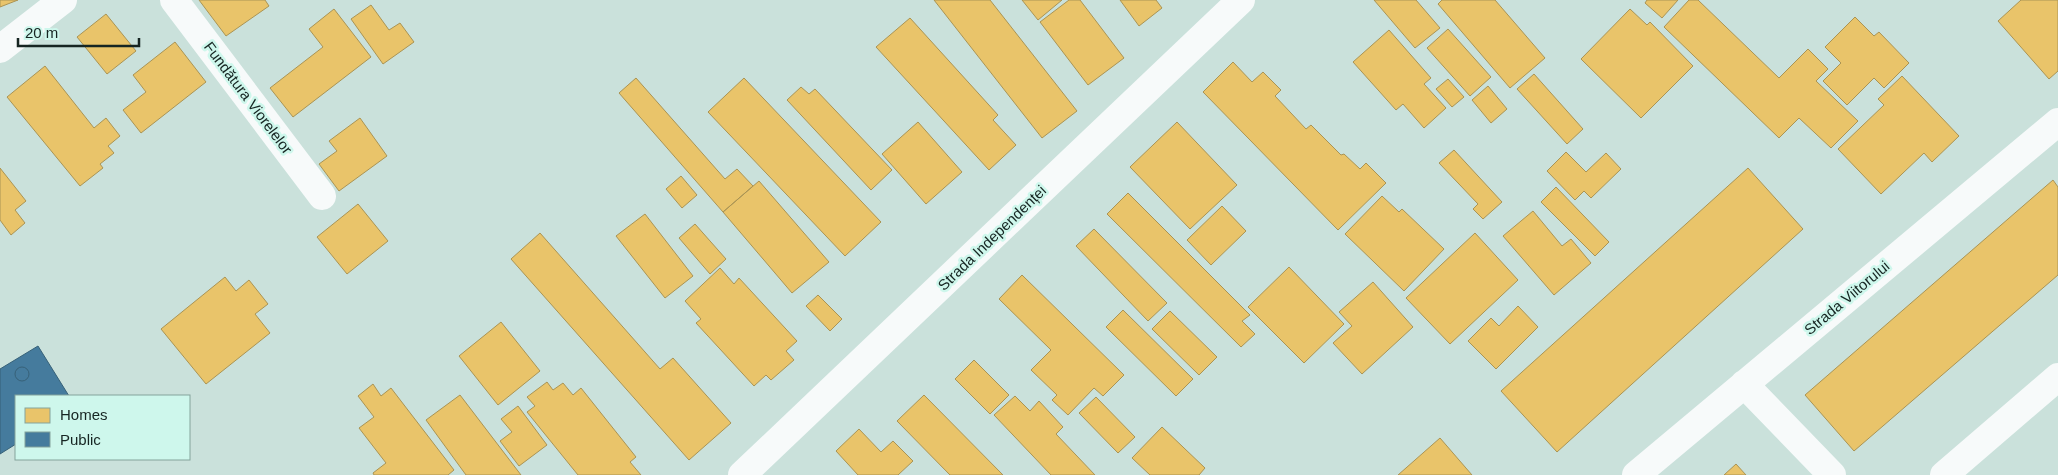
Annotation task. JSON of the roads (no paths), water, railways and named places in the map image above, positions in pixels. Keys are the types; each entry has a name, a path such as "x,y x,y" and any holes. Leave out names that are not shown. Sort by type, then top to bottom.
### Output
{"street":[{"path":"0,49 63,0"},
{"name":"Fundătura Viorelelor","path":"174,0 322,196"},
{"name":"Strada Independenței","path":"742,475 1241,0"},
{"name":"Strada Viitorului","path":"1636,475 2058,122"},
{"path":"1944,475 2058,377"},
{"path":"1744,384 1832,475"}]}
